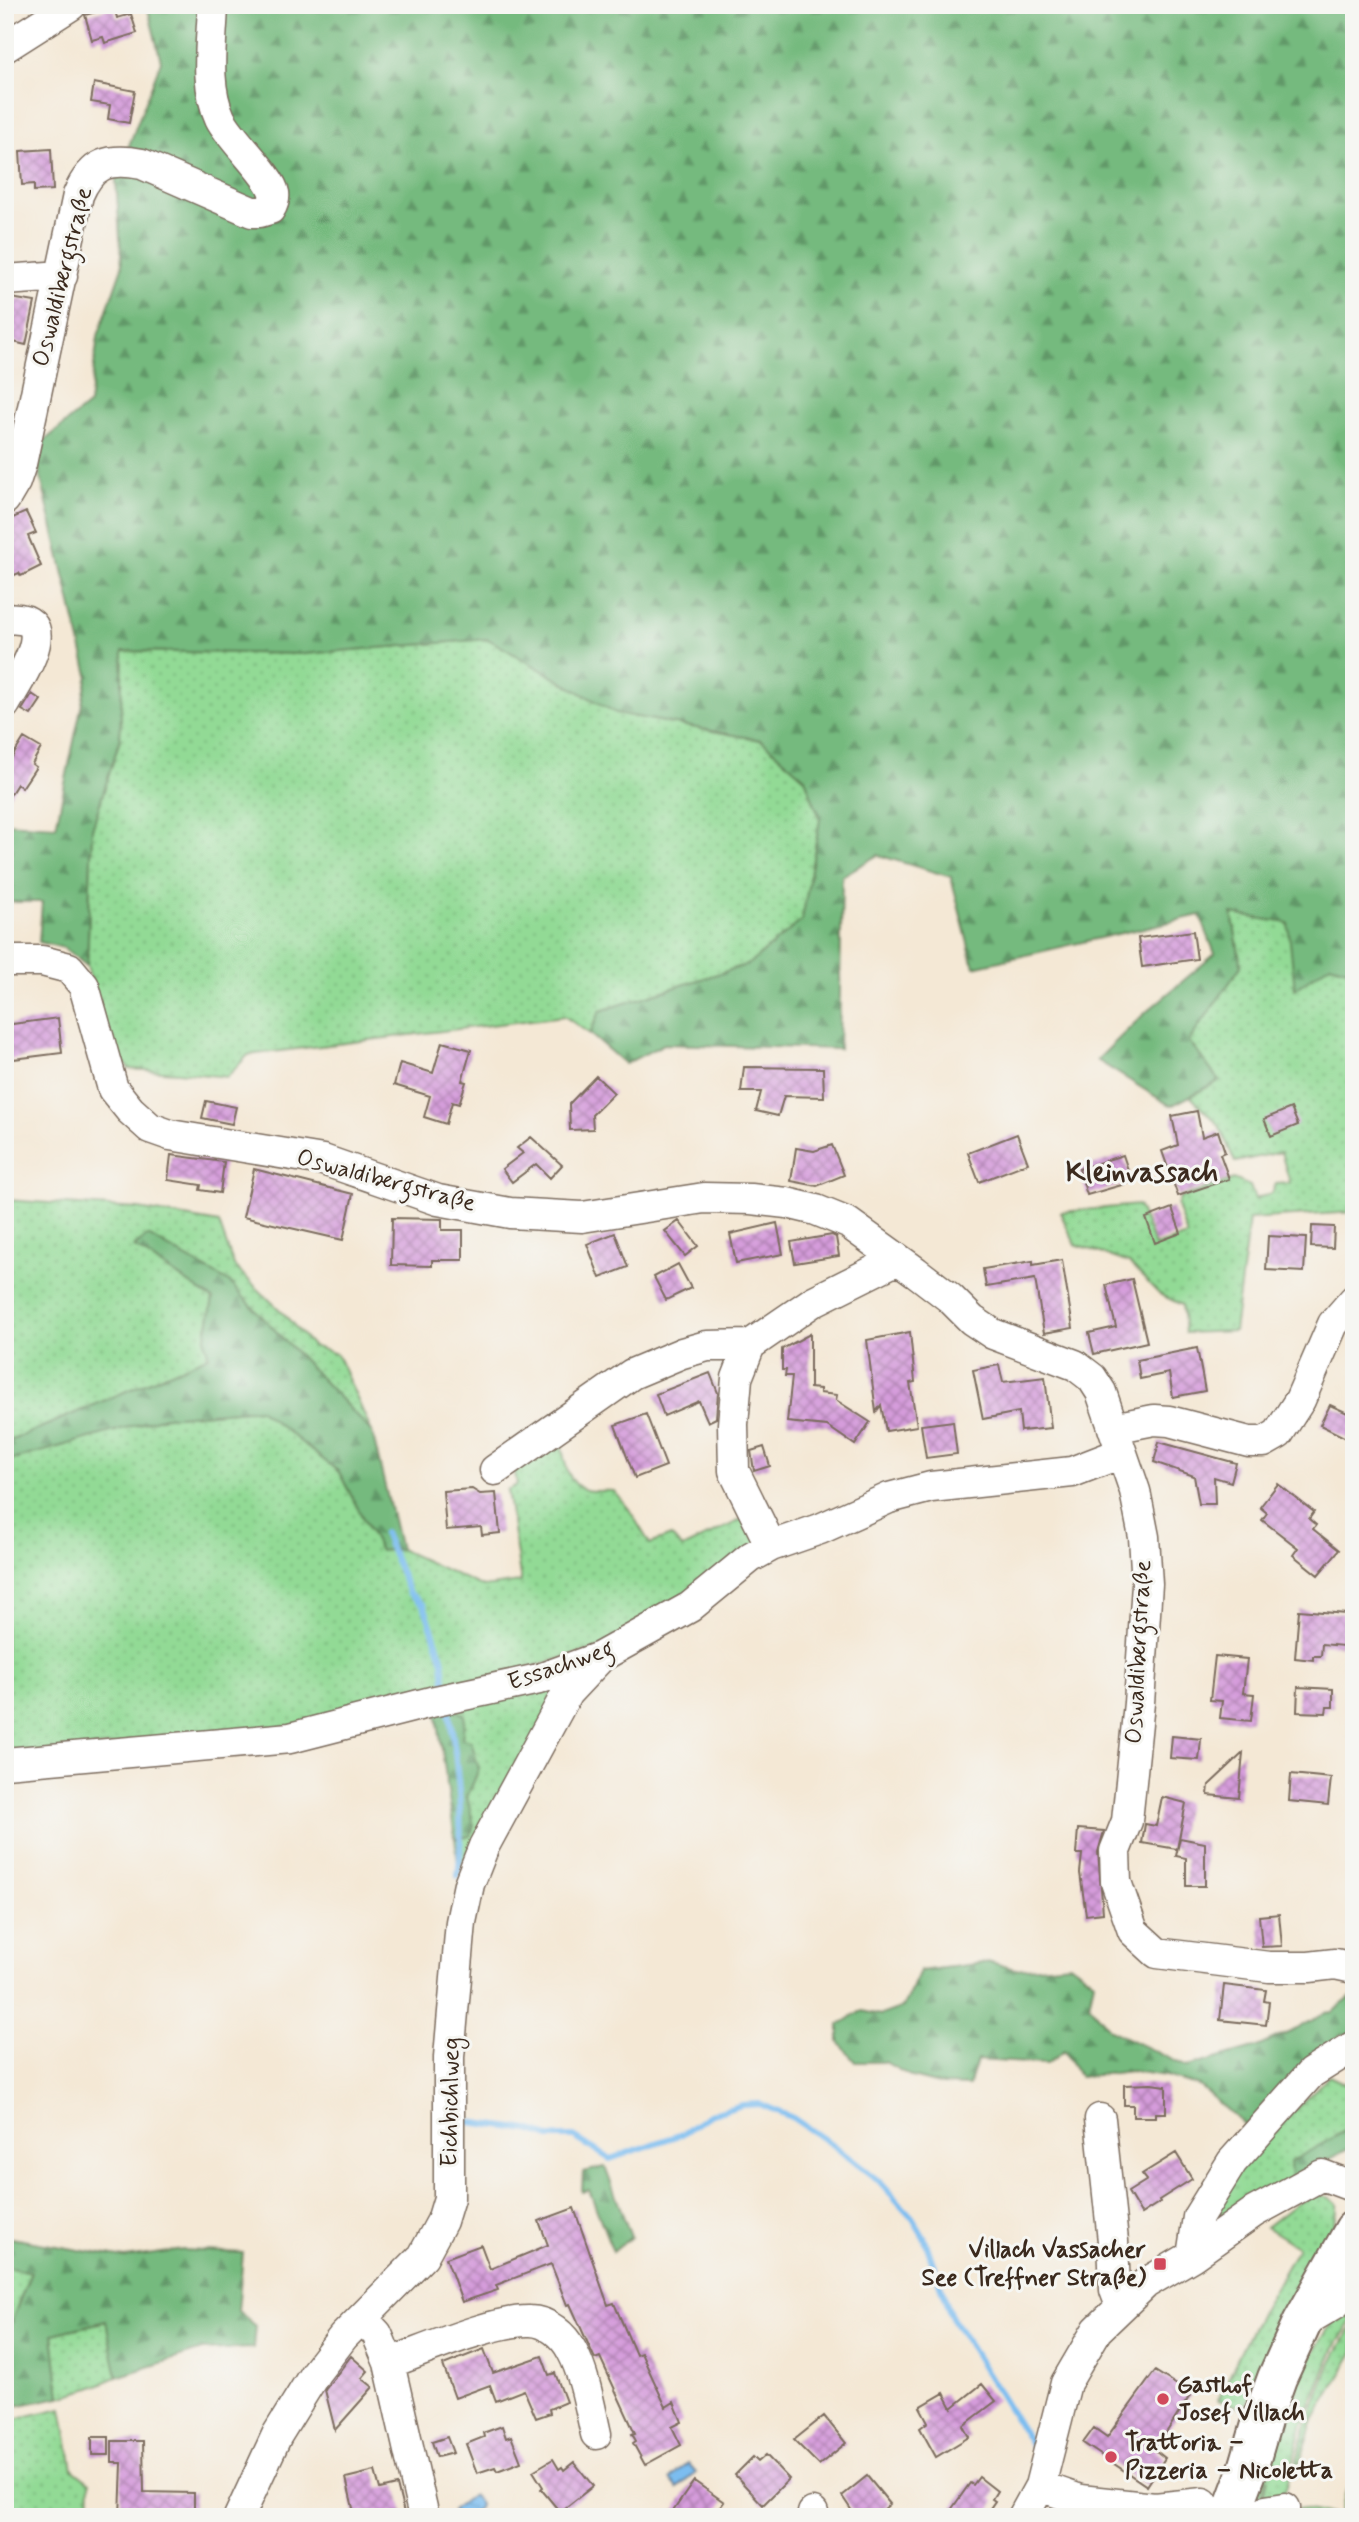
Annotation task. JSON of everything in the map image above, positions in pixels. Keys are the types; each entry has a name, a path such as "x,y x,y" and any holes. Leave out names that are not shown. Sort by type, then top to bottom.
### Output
{"main road":[{"path":"1246,2512 1248,2469 1277,2378 1302,2323 1354,2230"}],"street":[{"path":"5,47 71,5"},
{"name":"Oswaldibergstraße","path":"5,499 21,464 78,195 93,169 123,160 142,164 252,212 270,209 274,200 274,192 230,134 215,103 210,57 213,6"},
{"path":"5,280 62,276"},
{"path":"5,619 25,621 33,627 38,637 35,649 5,704"},
{"name":"Oswaldibergstraße","path":"5,961 41,961 69,968 84,986 113,1089 130,1110 150,1128 170,1135 323,1160 438,1200 510,1213 582,1217 704,1198 751,1199 817,1210 848,1223 950,1298 972,1321 993,1334 1075,1365 1092,1378 1101,1392 1135,1491 1144,1537 1147,1584 1139,1703 1126,1821 1115,1851 1116,1882 1133,1931 1157,1953 1269,1967 1335,1964 1354,1968"},
{"path":"495,1470 632,1374 682,1353 707,1346 750,1345 814,1301 898,1259"},
{"name":"Essachweg","path":"5,1763 290,1738 446,1698 539,1679 600,1657 690,1607 751,1557 771,1546 820,1529 900,1495 931,1487 1072,1472 1117,1440 1154,1420 1169,1421 1248,1442 1264,1442 1278,1434 1300,1401 1333,1324 1354,1300"},
{"path":"750,1345 737,1378 733,1424 734,1471 771,1546"},
{"name":"Eichbichlweg","path":"239,2517 277,2435 316,2372 343,2337 423,2256 442,2221 449,2198 449,2057 461,1922 469,1884 484,1846 567,1693 600,1657"},
{"path":"1192,2256 1198,2217 1232,2162 1311,2073 1354,2046"},
{"path":"1100,2119 1113,2241 1115,2290 1121,2306"},
{"path":"1023,2517 1040,2486 1066,2383 1097,2330 1121,2306 1146,2283 1192,2256 1254,2212 1322,2175 1354,2187"},
{"path":"1113,2241 1129,2208"},
{"path":"1302,2323 1336,2303 1354,2282"},
{"path":"362,2318 377,2334 389,2363 425,2517"},
{"path":"389,2363 497,2326 531,2321 547,2325 562,2335 573,2351 596,2434"},
{"path":"1040,2486 1080,2500 1155,2508 1246,2512"}],"green space":[{"path":"147,5 1354,5 1354,971 1330,964 1295,989 1288,923 1232,914 1241,966 1189,1041 1219,1081 1171,1106 1097,1060 1145,1013 1215,954 1200,915 974,967 951,877 878,855 842,876 839,1049 664,1044 625,1064 590,1034 600,1011 749,964 802,920 820,819 805,778 761,740 616,713 488,639 304,654 123,651 120,739 92,829 87,966 64,948 39,942 42,902 5,902 5,823 56,826 88,675 38,466 44,441 89,404 98,336 122,267 116,180 161,61"},
{"path":"488,639 616,713 761,740 805,778 820,819 803,920 749,964 600,1011 590,1034 564,1016 248,1055 227,1077 129,1069 125,1063 114,1061 87,966 92,829 120,739 123,651 304,654"},
{"path":"1232,914 1288,923 1330,964 1354,971 1354,1212 1249,1219 1234,1331 1185,1333 1182,1305 1159,1294 1129,1263 1075,1244 1060,1212 1138,1205 1155,1246 1187,1236 1177,1206 1180,1198 1234,1179 1250,1186 1255,1199 1272,1193 1276,1184 1290,1183 1281,1152 1235,1162 1219,1125 1190,1096 1219,1081 1188,1041 1241,966"},
{"path":"5,1200 139,1209 219,1223 234,1266 283,1313 312,1346 337,1354 372,1432 229,1282 148,1236 134,1247 213,1299 205,1342 209,1356 5,1443"},
{"path":"148,1236 229,1282 372,1432 400,1549 380,1551 339,1472 259,1409 164,1417 5,1462 5,1443 209,1356 205,1342 213,1299 134,1247"},
{"path":"259,1409 339,1472 380,1551 400,1549 483,1587 521,1582 507,1490 517,1485 515,1472 559,1432 566,1466 573,1481 586,1490 614,1491 629,1509 650,1544 671,1536 682,1548 749,1516 759,1539 722,1576 606,1646 320,1725 5,1756 5,1462 164,1417"},
{"path":"581,1666 459,1869 455,1839 470,1836 474,1826 467,1797 479,1769 448,1706"},
{"path":"448,1706 465,1715 462,1739 471,1741 479,1769 467,1797 474,1826 470,1836 455,1839 436,1709"},
{"path":"991,1962 1014,1969 1071,1964 1094,1981 1089,2005 1110,2030 1187,2067 1257,2047 1332,2012 1354,1995 1354,2035 1341,2034 1246,2126 1199,2086 1166,2076 1131,2071 1080,2077 1064,2051 1047,2064 977,2060 969,2086 943,2085 912,2077 885,2062 855,2062 839,2042 839,2025 862,2011 881,2015 903,2007 920,1971"},
{"path":"1329,2076 1354,2088 1354,2138 1347,2130 1337,2135 1267,2197 1227,2223 1215,2219 1209,2208 1214,2189"},
{"path":"1347,2130 1354,2138 1354,2146 1291,2179 1290,2162"},
{"path":"605,2167 631,2237 613,2252 589,2190 582,2192 583,2172"},
{"path":"1310,2196 1328,2197 1337,2203 1336,2217 1324,2249 1278,2328 1245,2408 1218,2400 1251,2330 1298,2247 1266,2227"},
{"path":"5,2237 125,2258 184,2250 243,2253 238,2311 256,2326 254,2348 202,2350 117,2377 106,2321 53,2334 60,2397 5,2408 5,2338 31,2272 5,2267"},
{"path":"5,2267 31,2271 5,2338"},
{"path":"1354,2293 1354,2317 1335,2347 1310,2404 1286,2489 1281,2497 1263,2504 1266,2477 1258,2516 1253,2517 1269,2455 1290,2399 1318,2345"},
{"path":"107,2321 117,2377 60,2397 53,2334"},
{"path":"1354,2325 1354,2353 1315,2417 1297,2470 1295,2467 1300,2449 1325,2375"},
{"path":"62,2408 73,2469 90,2482 89,2517 5,2517 5,2421"},
{"path":"1354,2474 1354,2517 1298,2517 1298,2508 1340,2516 1346,2491"}],"water":[{"path":"688,2463 696,2472 678,2488 670,2479"},
{"path":"472,2495 480,2503 479,2508 466,2517 455,2517 452,2510"}],"building":[{"path":"114,7 117,18 131,14 137,33 105,43 103,37 92,40 85,15"},
{"path":"94,83 135,91 129,123 108,119 110,105 91,102"},
{"path":"51,149 53,190 34,191 34,184 22,185 20,151"},
{"path":"5,297 35,302 26,345 5,340"},
{"path":"26,512 36,533 28,536 41,566 21,576 19,573 5,579 5,546 12,543 8,520"},
{"path":"32,694 41,700 31,715 22,710"},
{"path":"24,738 41,748 32,764 36,767 22,788 17,784 5,803 5,768"},
{"path":"1193,931 1197,959 1142,967 1138,938"},
{"path":"58,1018 62,1053 5,1060 5,1025"},
{"path":"442,1042 471,1050 459,1104 452,1102 446,1124 424,1117 430,1096 394,1085 400,1063 433,1073"},
{"path":"744,1067 823,1068 824,1097 784,1096 778,1116 756,1111 761,1092 741,1092"},
{"path":"596,1076 614,1093 592,1115 593,1129 570,1130 569,1104"},
{"path":"206,1101 236,1107 232,1124 202,1118"},
{"path":"1291,1108 1298,1125 1271,1136 1264,1119"},
{"path":"1197,1111 1202,1137 1218,1131 1225,1152 1220,1154 1229,1179 1178,1196 1162,1151 1178,1145 1172,1116"},
{"path":"1017,1134 1028,1163 979,1182 968,1153"},
{"path":"531,1137 562,1165 550,1178 536,1164 512,1182 502,1169 523,1153 517,1148"},
{"path":"832,1145 844,1175 817,1186 791,1181 796,1148 814,1151"},
{"path":"171,1155 224,1162 220,1193 200,1190 201,1185 168,1180"},
{"path":"1123,1155 1132,1182 1087,1195 1079,1169"},
{"path":"254,1169 353,1194 343,1240 243,1217"},
{"path":"1172,1208 1181,1233 1155,1243 1146,1218"},
{"path":"392,1218 442,1219 442,1230 463,1230 463,1260 432,1260 432,1266 391,1265"},
{"path":"679,1221 698,1246 685,1256 665,1231"},
{"path":"777,1223 783,1254 736,1263 730,1234"},
{"path":"1312,1226 1334,1227 1333,1248 1311,1247"},
{"path":"615,1233 628,1267 600,1278 587,1244"},
{"path":"832,1235 836,1237 839,1256 795,1263 791,1242"},
{"path":"1268,1236 1306,1238 1304,1272 1266,1270"},
{"path":"1062,1260 1073,1328 1044,1333 1035,1279 986,1287 983,1269 1033,1261 1033,1265"},
{"path":"678,1264 691,1288 666,1300 654,1277"},
{"path":"1132,1279 1147,1342 1094,1354 1089,1333 1116,1327 1106,1285"},
{"path":"910,1332 915,1382 910,1383 917,1426 886,1431 881,1405 876,1412 867,1340"},
{"path":"810,1334 810,1388 820,1389 820,1393 837,1395 836,1400 870,1422 855,1445 827,1426 787,1422 792,1376 785,1376 786,1370 782,1370 782,1349"},
{"path":"1197,1348 1205,1391 1173,1397 1169,1373 1140,1379 1137,1360"},
{"path":"999,1365 1003,1382 1045,1377 1051,1428 1021,1431 1019,1412 983,1419 973,1370"},
{"path":"710,1373 718,1393 716,1418 708,1422 699,1401 664,1416 656,1394"},
{"path":"1330,1405 1354,1416 1354,1442 1320,1425"},
{"path":"646,1414 666,1466 635,1478 615,1425"},
{"path":"953,1421 957,1454 926,1458 921,1425"},
{"path":"1159,1442 1236,1463 1231,1482 1214,1477 1215,1504 1199,1504 1194,1476 1154,1462"},
{"path":"764,1447 770,1466 754,1471 751,1451"},
{"path":"1278,1484 1314,1512 1309,1519 1316,1525 1313,1529 1339,1550 1318,1575 1293,1555 1298,1548 1262,1520 1267,1513 1260,1507"},
{"path":"472,1489 480,1494 496,1493 500,1533 482,1535 481,1527 446,1530 443,1491"},
{"path":"1299,1610 1346,1614 1343,1646 1322,1644 1321,1656 1313,1656 1313,1660 1295,1658"},
{"path":"1215,1656 1247,1659 1243,1693 1254,1694 1251,1721 1220,1718 1222,1701 1210,1700"},
{"path":"1298,1687 1333,1689 1333,1707 1327,1707 1326,1713 1297,1712"},
{"path":"1172,1736 1201,1739 1199,1760 1170,1758"},
{"path":"1243,1753 1239,1798 1208,1795 1209,1785"},
{"path":"1291,1774 1331,1778 1328,1805 1289,1801"},
{"path":"1162,1797 1186,1803 1177,1849 1142,1843 1145,1824 1156,1826"},
{"path":"1078,1829 1104,1831 1098,1852 1103,1913 1086,1915 1080,1873 1082,1854 1076,1854"},
{"path":"1180,1838 1205,1843 1205,1886 1186,1886 1186,1858 1176,1856"},
{"path":"1279,1914 1282,1946 1262,1947 1259,1916"},
{"path":"1224,1985 1266,1990 1264,2001 1269,2002 1266,2025 1220,2020"},
{"path":"1124,2085 1166,2086 1166,2113 1155,2113 1155,2117 1133,2117 1133,2105 1124,2105"},
{"path":"1176,2153 1192,2179 1141,2214 1128,2192 1147,2180 1142,2174"},
{"path":"574,2208 608,2305 614,2303 636,2355 641,2353 666,2407 674,2402 682,2422 672,2427 681,2445 645,2465 633,2443 636,2441 632,2434 635,2433 600,2357 595,2359 570,2304 567,2305 551,2264 496,2285 498,2290 462,2302 446,2258 481,2245 490,2269 548,2245 539,2221"},
{"path":"484,2349 493,2373 542,2356 549,2375 555,2373 566,2402 549,2409 550,2413 536,2418 524,2390 496,2401 490,2385 455,2398 443,2365"},
{"path":"351,2356 368,2371 362,2378 373,2387 335,2430 325,2390"},
{"path":"1155,2371 1191,2394 1155,2450 1165,2458 1147,2486 1083,2443 1094,2428 1107,2437"},
{"path":"982,2384 996,2401 963,2426 969,2437 936,2457 920,2428 928,2422 920,2407 944,2393 952,2408"},
{"path":"824,2416 846,2443 819,2465 794,2440"},
{"path":"502,2426 506,2438 511,2436 521,2462 497,2471 495,2467 477,2473 466,2444 484,2437 483,2433"},
{"path":"92,2437 109,2437 109,2455 92,2455"},
{"path":"447,2437 453,2453 437,2457 432,2442"},
{"path":"112,2441 143,2441 144,2492 194,2493 194,2517 120,2517 122,2463 112,2463"},
{"path":"766,2455 789,2479 763,2505 735,2475 753,2457 758,2462"},
{"path":"553,2459 559,2469 562,2467 564,2470 574,2462 593,2486 560,2512 541,2489 543,2487 533,2471"},
{"path":"375,2471 380,2489 397,2485 405,2517 355,2517 346,2478"},
{"path":"867,2476 890,2504 875,2517 856,2517 842,2496"},
{"path":"979,2477 997,2491 992,2499 995,2501 984,2517 946,2517 970,2483 973,2485"},
{"path":"694,2481 724,2502 713,2517 669,2517"}],"waterway":[{"path":"384,1533 409,1593 424,1605 443,1661 446,1691"},
{"path":"448,1705 459,1790 461,1834 458,1876"},
{"path":"469,2122 529,2130 549,2137 574,2137 610,2159 682,2134 709,2115 742,2105 760,2104 793,2118 879,2181 912,2217 924,2237 950,2314 1035,2451"}],"place":[{"name":"Villach Vassacher See (Treffner Straße)","path":"1160,2264"},
{"name":"Gasthof Josef Villach","path":"1163,2399"},
{"name":"Trattoria – Pizzeria – Nicoletta","path":"1111,2457"}],"district":[{"name":"Kleinvassach","path":"1142,1173"}]}
